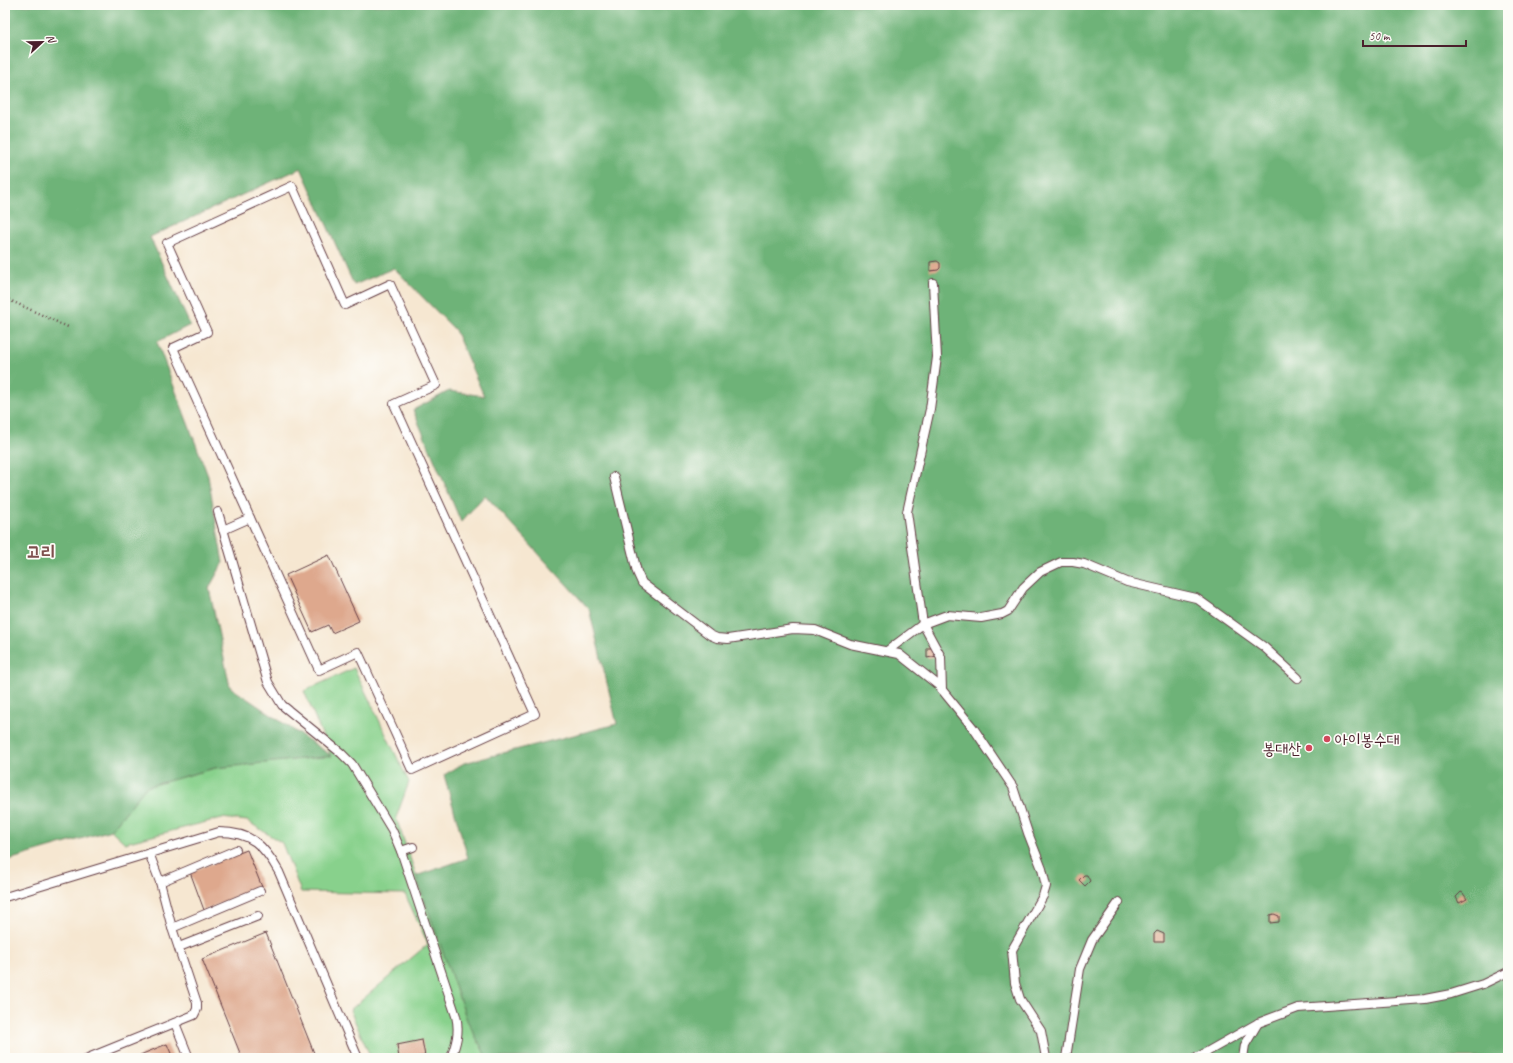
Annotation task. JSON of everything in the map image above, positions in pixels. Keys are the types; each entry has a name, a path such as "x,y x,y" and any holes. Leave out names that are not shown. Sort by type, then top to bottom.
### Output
{"lane":[{"path":"292,186 345,305 390,284 436,385 394,404 535,714 412,770 358,652 319,670 250,518 173,348 207,332 167,243 292,186"},
{"path":"933,283 937,357 930,409 907,512 926,622 941,657 942,690"},
{"path":"614,477 637,572 642,583 710,635 717,638 728,639 793,629 815,630 850,644 899,654 942,690 974,729 1013,786 1028,833 1042,869 1046,886 1043,896 1012,950 1015,983 1020,999 1041,1031 1046,1058"},
{"path":"218,512 264,669 271,688 282,705 352,764 392,830 401,851 456,1016 458,1025 457,1039 451,1058"},
{"path":"223,530 250,518"},
{"path":"886,651 926,622 948,615 981,618 1002,614 1008,611 1023,588 1040,572 1061,562 1073,562 1084,564 1127,582 1196,598 1264,647 1298,678"},
{"path":"5,897 219,832 231,832 247,836 260,844 269,854 279,872 358,1058"},
{"path":"401,851 413,847"},
{"path":"160,882 236,850"},
{"path":"88,1058 194,1015 197,1009 197,1003 180,947 172,928 160,882 149,853"},
{"path":"172,928 260,891"},
{"path":"1066,1058 1080,969 1092,940 1119,902"},
{"path":"180,947 258,916"},
{"path":"1196,1058 1258,1023 1298,1008 1432,998 1483,984 1508,972"},
{"path":"175,1023 189,1058"},
{"path":"1243,1058 1245,1045 1258,1023"}],"path":[{"path":"5,298 68,327"}],"green space":[{"path":"5,5 1508,5 1508,1058 487,1058 467,1020 416,876 468,858 444,775 464,763 617,724 589,609 485,495 461,522 413,410 449,391 484,396 455,330 394,268 354,285 301,168 150,237 190,325 157,342 208,476 223,563 209,588 230,687 332,756 215,768 146,787 111,830 5,861"},
{"path":"354,668 409,782 396,818 467,1020 487,1058 371,1058 350,1010 428,944 405,894 301,892 282,843 247,821 222,818 125,843 111,830 146,787 215,768 331,756 304,691"}],"building":[{"path":"937,261 940,263 940,268 938,270 930,271 930,262"},
{"path":"329,555 359,621 332,633 328,625 312,632 286,575"},
{"path":"927,648 934,648 937,656 927,658"},
{"path":"247,850 262,887 204,910 190,872"},
{"path":"1084,875 1087,875 1090,881 1085,886 1079,880"},
{"path":"1461,892 1467,899 1459,903 1456,897"},
{"path":"1274,914 1279,916 1279,922 1270,923 1270,915"},
{"path":"1157,931 1164,934 1164,942 1154,942 1154,934"},
{"path":"266,933 316,1058 242,1058 202,959"},
{"path":"422,1040 425,1056 399,1058 397,1045"},
{"path":"167,1044 173,1058 141,1058 140,1055"}],"place":[{"name":"아이봉수대","path":"1327,739"},
{"name":"봉대산","path":"1309,748"}],"district":[{"name":"고리","path":"41,552"}]}
